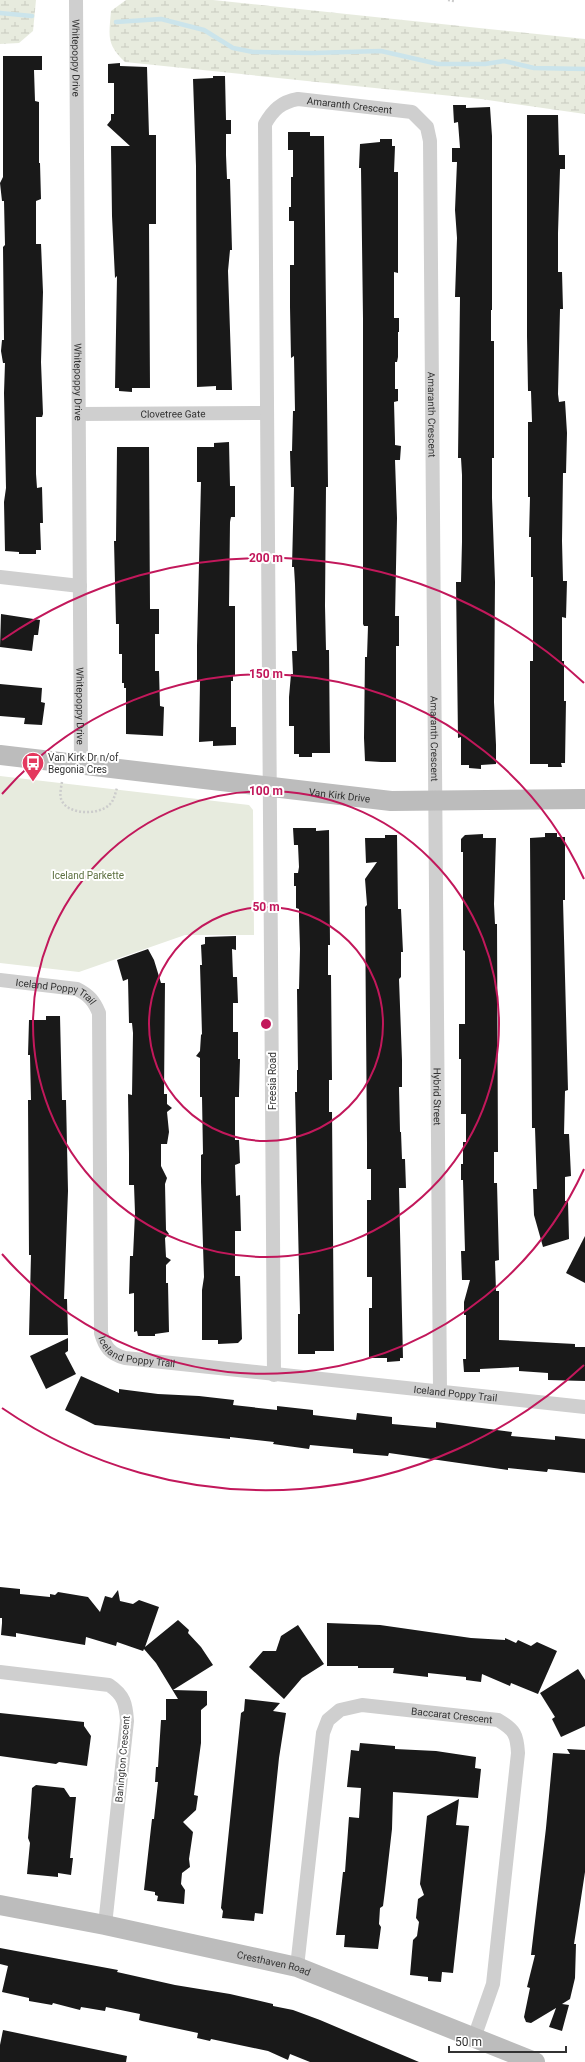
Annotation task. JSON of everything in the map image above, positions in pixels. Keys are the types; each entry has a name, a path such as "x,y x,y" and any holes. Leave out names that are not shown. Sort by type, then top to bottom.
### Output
{"street":[{"name":"Whitepoppy Drive","path":"76,0 82,765"},
{"name":"Amaranth Crescent","path":"270,787 265,124 272,113 280,105 287,101 298,99 412,112 427,127 431,156 435,802"},
{"name":"Clovetree Gate","path":"79,414 267,413"},
{"path":"0,577 80,586"},
{"name":"Van Kirk Drive","path":"0,755 391,801 435,802 585,799"},
{"name":"Freesia Road","path":"270,787 274,1375"},
{"name":"Hybrid Street","path":"435,802 440,1392"},
{"name":"Iceland Poppy Trail","path":"0,980 77,989 87,994 94,1001 99,1013 101,1333 104,1344 114,1355 124,1358 274,1375 585,1407"},
{"name":"Banington Crescent","path":"0,1672 109,1685 120,1692 126,1703 127,1721 105,1925"},
{"name":"Baccarat Crescent","path":"297,1967 323,1734 328,1720 340,1710 362,1706 498,1720 509,1727 517,1737 518,1754 493,1984 474,2038"},
{"name":"Cresthaven Road","path":"0,1905 105,1925 297,1967 535,2062"}],"path":[{"path":"448,0 454,1"},
{"path":"62,782 62,801 72,809 79,811 104,809 112,801 117,788"}],"green space":[{"path":"0,0 36,0 33,31 19,43 0,44"},
{"path":"126,0 213,0 585,39 585,114 481,99 125,62 112,45 110,33 111,11"},
{"name":"Iceland Parkette","path":"0,776 249,805 253,810 254,935 185,935 79,972 0,963"}],"building":[{"path":"3,56 42,56 42,70 34,70 35,101 39,102 39,163 41,199 36,201 36,244 41,244 43,292 41,362 43,414 42,417 36,417 36,474 37,488 42,487 43,523 40,523 41,550 36,550 36,554 19,554 19,552 5,551 5,363 3,363 1,351 2,340 4,340 3,247 5,245 4,201 2,201 0,183 3,177"},
{"path":"120,63 120,66 147,67 149,135 156,135 156,224 149,224 150,388 132,388 132,392 119,391 119,388 115,388 117,276 115,278 111,146 130,146 107,125 111,120 111,114 114,114 114,83 108,83 108,64"},
{"path":"213,76 225,76 226,120 231,120 231,134 226,134 226,155 227,179 230,179 232,250 230,250 228,271 232,390 216,390 216,386 197,387 196,166 193,79 213,78"},
{"path":"453,105 466,105 466,108 490,107 492,136 491,341 494,341 494,458 492,458 492,498 495,582 494,702 496,764 481,765 481,769 469,768 469,765 461,765 461,737 458,738 456,582 461,582 462,475 461,458 458,458 460,297 455,297 457,238 455,210 457,162 452,162 452,148 460,148 458,122 454,123"},
{"path":"527,115 558,115 559,155 565,155 565,169 560,169 558,233 558,272 562,272 563,309 560,309 558,394 559,402 565,401 567,433 566,473 563,473 563,581 567,581 566,618 562,617 562,661 564,661 564,701 566,701 565,763 561,763 562,767 548,767 548,764 530,764 530,661 533,661 533,577 531,577 531,537 529,537 530,497 528,497 528,422 532,422 531,391 528,391 527,336"},
{"path":"288,132 310,132 310,136 324,136 328,487 326,487 325,606 326,650 329,650 330,753 312,753 312,757 299,757 299,754 294,754 294,726 289,726 289,697 291,674 293,674 292,651 297,651 294,567 292,567 294,487 291,487 290,451 292,451 293,411 295,411 294,356 291,358 290,307 290,265 294,265 294,221 289,221 289,207 291,207 291,177 293,177 293,150 288,150"},
{"path":"380,139 392,139 392,146 395,146 394,172 398,172 398,273 394,272 394,318 399,318 398,357 397,362 395,362 395,389 398,389 398,401 394,402 395,445 401,446 400,460 395,460 397,518 395,616 399,616 399,646 396,646 396,762 365,761 364,738 365,657 367,657 368,626 364,626 363,624 363,318 361,168 359,168 360,144 380,142"},
{"path":"229,442 230,486 235,486 235,517 231,517 230,522 229,606 235,606 235,675 233,675 233,681 231,681 231,727 236,727 236,745 213,746 213,741 199,742 200,681 197,682 197,646 201,482 197,482 197,447 214,447 214,443"},
{"path":"117,447 149,447 150,609 159,609 159,634 155,634 155,671 159,671 160,706 164,707 163,736 126,734 126,688 124,688 124,683 122,683 122,654 119,654 119,624 116,624 114,541 116,541"},
{"path":"1,614 40,620 38,635 34,635 32,651 0,647"},
{"path":"0,684 42,688 41,702 45,703 42,725 24,724 25,718 0,716"},
{"path":"293,828 316,828 316,831 329,830 330,945 328,945 328,975 331,975 332,1080 329,1080 329,1112 332,1112 334,1351 315,1351 315,1354 298,1354 298,1314 300,1314 295,1092 297,1092 298,1070 297,989 299,989 300,949 299,909 296,908 296,886 294,886 294,873 298,873 299,867 298,845 294,845"},
{"path":"545,833 557,833 557,837 565,837 565,900 563,900 568,1090 565,1091 564,1134 569,1134 571,1176 565,1177 565,1201 568,1201 569,1239 543,1247 534,1215 533,1189 537,1189 535,1128 532,1128 530,838 545,837"},
{"path":"483,834 483,838 496,838 494,904 495,924 497,924 498,1152 494,1152 494,1183 497,1183 499,1260 495,1261 496,1291 499,1291 499,1340 575,1344 575,1347 585,1347 585,1381 548,1380 548,1373 519,1371 519,1367 480,1369 480,1372 464,1372 463,1359 466,1359 466,1315 464,1315 464,1302 470,1280 462,1280 461,1251 465,1251 463,1180 461,1180 461,1164 463,1164 463,1142 466,1142 466,1114 461,1114 461,1059 459,1059 459,1024 465,1024 463,852 461,852 461,839 465,835"},
{"path":"385,835 397,835 398,909 401,909 403,952 401,952 401,977 399,979 402,1060 402,1087 399,1087 400,1132 402,1159 405,1159 406,1188 399,1188 403,1358 400,1358 400,1361 387,1362 387,1358 369,1358 369,1308 372,1308 372,1277 367,1277 367,1200 371,1200 371,1169 367,1169 365,907 367,905 365,879 377,862 366,863 365,838 385,838"},
{"path":"236,936 236,950 232,949 233,977 237,977 238,1003 233,1003 233,1032 238,1032 238,1059 240,1059 239,1097 235,1097 235,1140 239,1140 240,1163 235,1165 236,1196 240,1195 241,1231 235,1231 235,1276 240,1276 242,1339 238,1343 218,1344 218,1340 202,1340 202,1290 204,1277 201,1182 201,1155 203,1154 202,1097 200,1097 200,1058 196,1056 200,1051 202,1034 200,965 202,965 201,945 205,944 205,937"},
{"path":"148,949 154,960 161,983 165,983 164,1094 167,1094 167,1104 172,1108 167,1112 169,1132 167,1144 161,1144 161,1166 167,1178 165,1184 166,1230 169,1234 165,1238 166,1257 171,1260 166,1265 169,1332 155,1334 155,1336 138,1336 137,1331 134,1332 134,1293 129,1294 130,1256 133,1256 135,1213 134,1185 129,1185 128,1094 132,1095 133,1033 132,1023 129,1023 128,979 123,981 117,960"},
{"path":"46,1016 60,1016 62,1100 66,1100 68,1191 64,1299 67,1299 68,1335 29,1335 31,1255 29,1255 28,1100 31,1100 30,1055 28,1055 29,1020 46,1020"},
{"path":"585,1236 585,1283 566,1273"},
{"path":"68,1338 68,1351 65,1353 76,1374 46,1389 30,1356"},
{"path":"81,1376 119,1393 119,1389 158,1394 199,1396 234,1400 233,1405 277,1410 277,1406 313,1410 313,1415 356,1420 357,1413 392,1417 392,1424 436,1428 436,1422 512,1432 511,1436 555,1440 555,1436 585,1439 585,1473 548,1469 547,1472 508,1468 508,1470 389,1453 388,1456 353,1453 353,1449 310,1445 309,1449 273,1444 274,1442 230,1437 230,1439 95,1425 65,1410"},
{"path":"0,1587 20,1589 20,1594 50,1597 50,1594 55,1595 58,1592 88,1597 100,1612 105,1596 112,1598 118,1590 120,1601 133,1604 139,1600 159,1607 145,1647 178,1620 189,1630 188,1633 201,1647 213,1665 173,1690 207,1691 207,1705 201,1710 201,1743 194,1795 198,1796 196,1810 183,1822 193,1832 189,1859 190,1867 182,1873 181,1884 185,1890 184,1904 157,1901 158,1896 155,1895 155,1892 144,1890 158,1782 155,1782 156,1767 158,1767 161,1720 166,1720 166,1699 178,1699 156,1663 144,1649 143,1651 117,1642 116,1646 86,1637 85,1645 16,1633 16,1637 1,1635 2,1618 0,1618"},
{"path":"327,1623 380,1625 471,1638 505,1640 505,1638 516,1643 518,1640 531,1646 537,1642 557,1651 538,1694 511,1683 510,1686 482,1674 481,1682 466,1680 466,1677 428,1673 428,1677 393,1673 394,1668 327,1666"},
{"path":"298,1625 324,1664 302,1678 284,1699 249,1667 263,1651 276,1651 281,1636"},
{"path":"578,1669 585,1680 585,1726 561,1737 552,1719 555,1717 540,1693"},
{"path":"245,1699 280,1703 273,1711 286,1713 279,1758 263,1914 255,1913 254,1921 222,1918 223,1911 221,1908 241,1713 244,1711"},
{"path":"0,1713 84,1722 84,1726 91,1736 87,1766 59,1762 56,1764 0,1756"},
{"path":"360,1743 395,1746 395,1749 436,1751 476,1757 475,1768 481,1769 478,1798 393,1792 392,1829 383,1906 380,1908 379,1924 381,1927 378,1949 344,1947 345,1935 336,1935 343,1872 345,1872 349,1817 359,1818 361,1788 347,1787 351,1750 359,1751"},
{"path":"567,1749 585,1750 585,1872 574,1944 576,1944 575,1978 570,1999 562,2004 569,2005 562,2031 549,2027 556,2008 531,2023 526,2022 524,2017 530,1988 527,1987 535,1955 531,1955 553,1753 570,1754"},
{"path":"36,1785 64,1788 70,1797 76,1797 70,1858 73,1858 71,1875 58,1873 58,1877 27,1874 32,1788"},
{"path":"459,1799 456,1825 469,1826 453,1973 442,1972 441,1982 428,1981 428,1977 410,1975 413,1940 417,1936 419,1922 416,1918 418,1899 424,1895 420,1884 427,1816"},
{"path":"0,1948 118,1970 117,1972 175,1985 230,1994 273,2004 273,2006 293,2010 320,2020 419,2062 310,2062 290,2054 288,2060 268,2051 211,2039 210,2041 197,2038 198,2033 142,2021 139,2020 140,2014 106,2007 105,2011 81,2007 80,2010 53,2003 52,2005 29,2001 29,1998 2,1992 8,1966 0,1964"},
{"path":"3,2030 127,2056 126,2062 0,2062 0,2045"}],"waterway":[{"path":"0,13 32,16"},
{"path":"116,22 161,19 204,30 233,48 253,52 313,53 381,51 438,64 485,64 504,61 534,68 585,69"}],"place":[{"name":"Van Kirk Dr n/of Begonia Cres","path":"33,782"}]}
